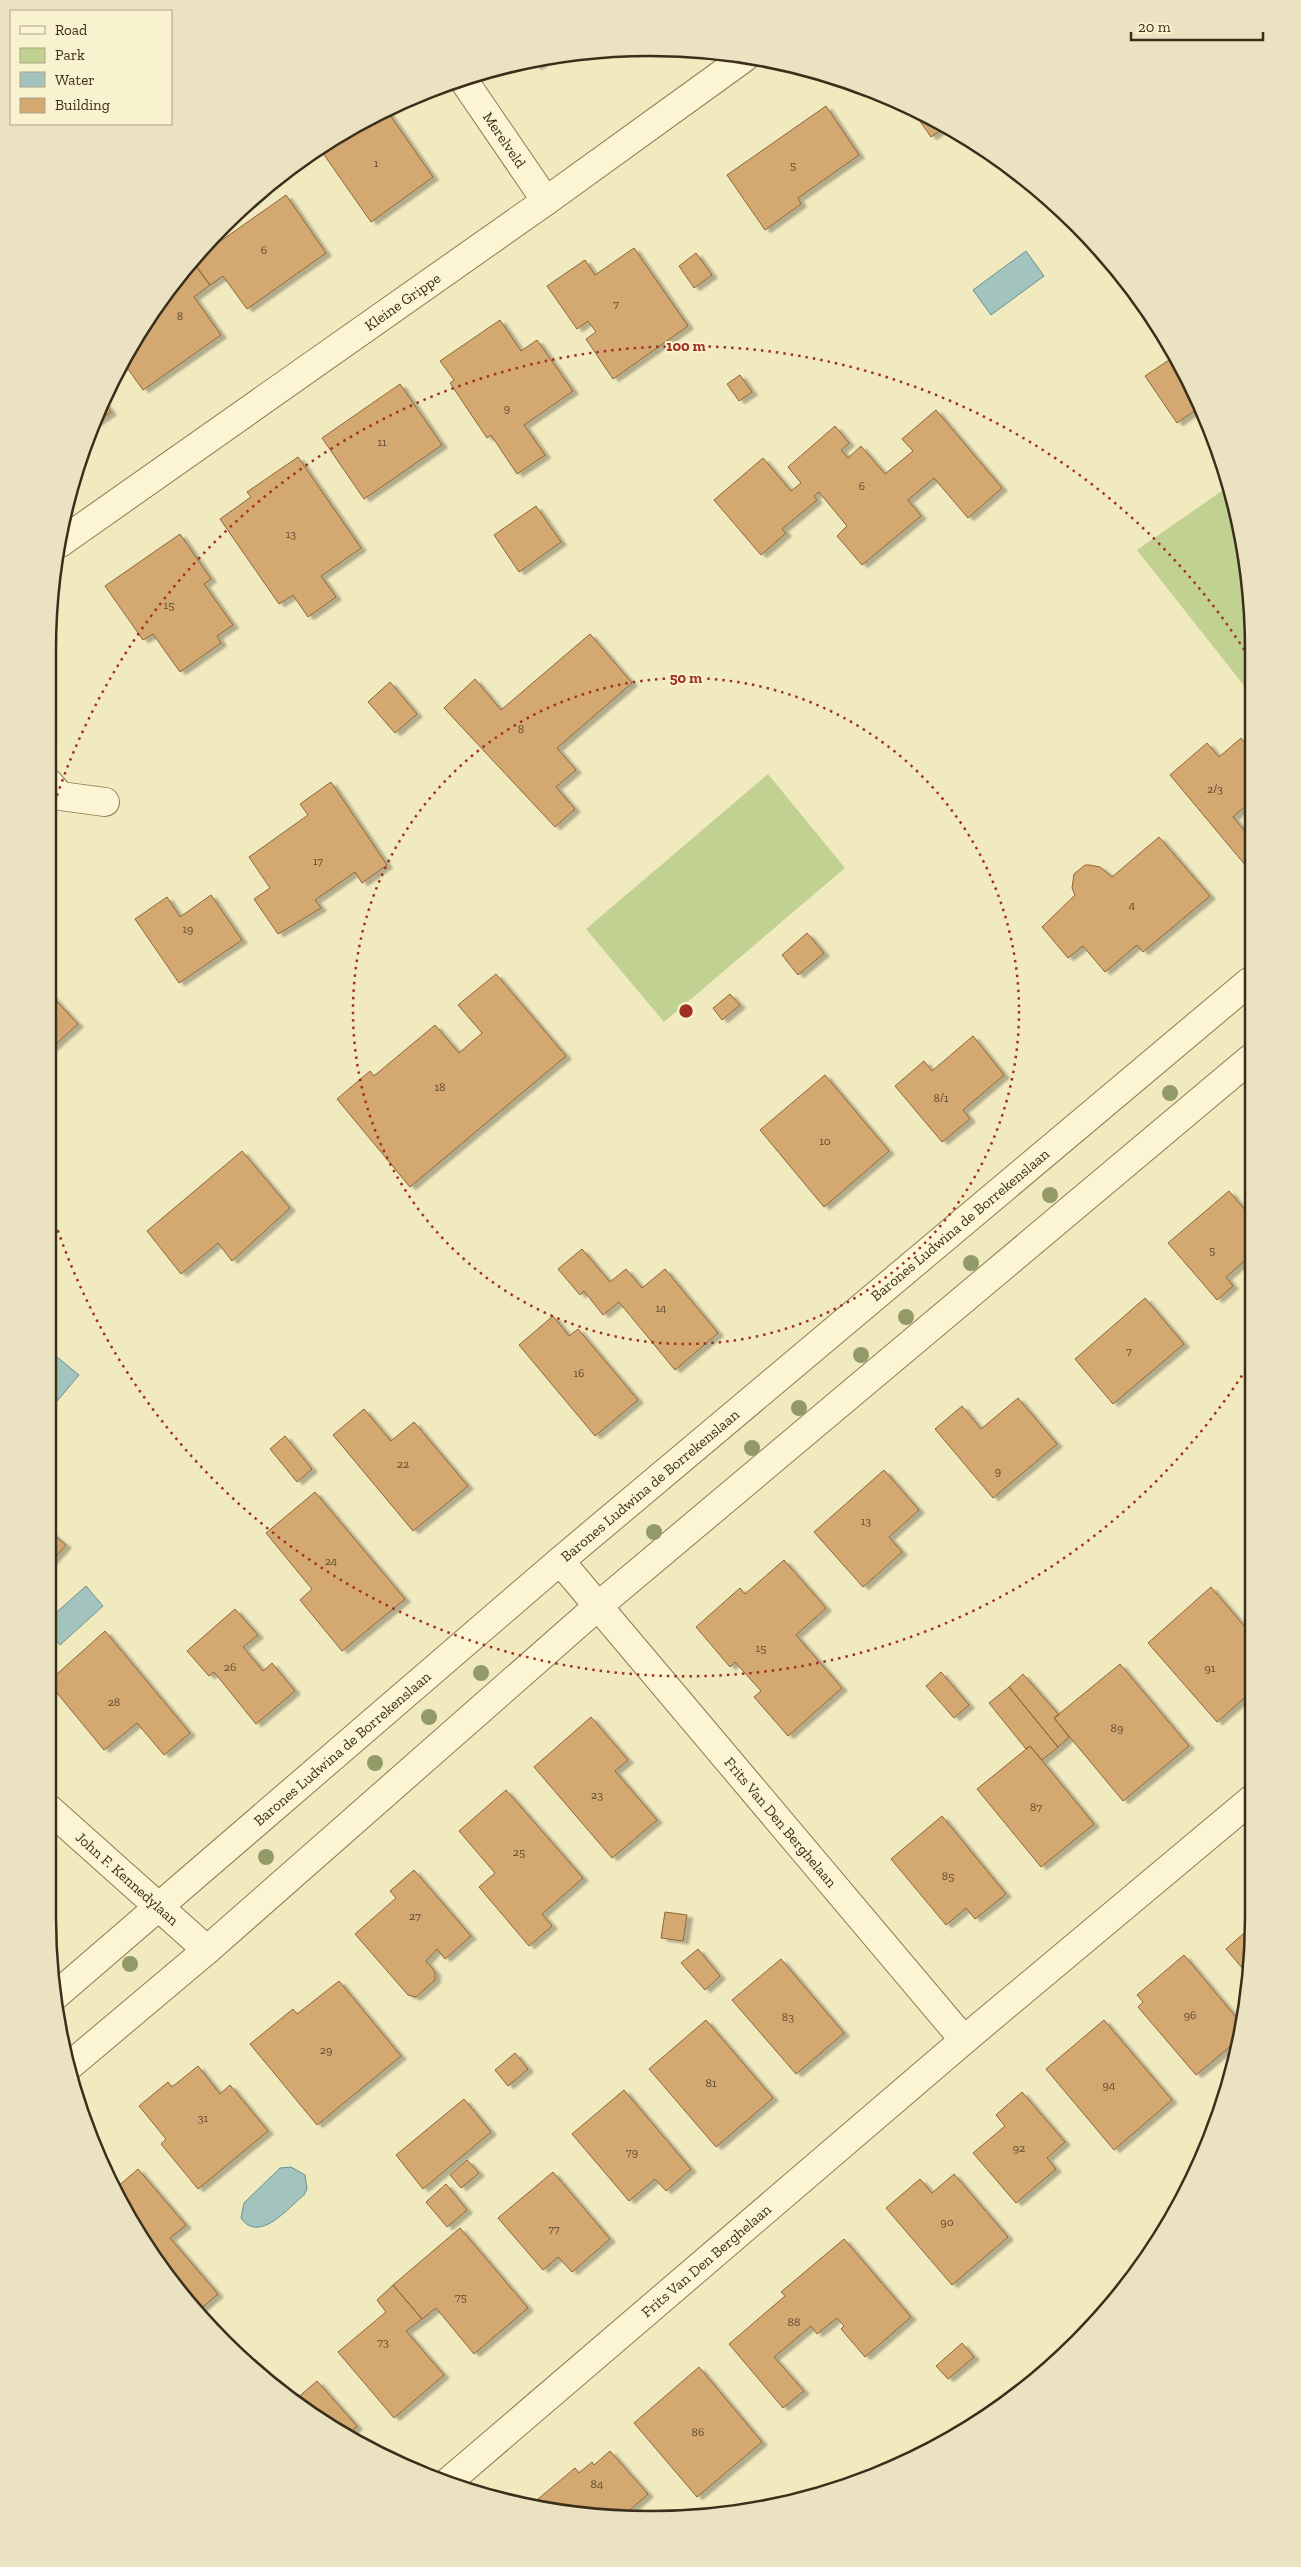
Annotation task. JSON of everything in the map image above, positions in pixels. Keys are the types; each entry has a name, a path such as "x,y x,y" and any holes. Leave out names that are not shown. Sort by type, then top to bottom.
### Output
{"street":[{"name":"Kleine Grippe","path":"67,538 546,201 737,63"},
{"name":"Merelveld","path":"467,85 546,201"},
{"path":"56,791 60,796 105,802"},
{"name":"Barones Ludwina de Borrekenslaan","path":"61,1991 160,1908 560,1561 1245,986"},
{"path":"74,2062 207,1950 598,1607 1245,1063"},
{"name":"Frits Van Den Berghelaan","path":"560,1561 964,2040"},
{"name":"Frits Van Den Berghelaan","path":"454,2477 964,2040 1245,1805"},
{"name":"John F. Kennedylaan","path":"56,1815 207,1950"}],"green space":[{"path":"1223,490 1240,573 1245,650 1245,687 1137,550"},
{"path":"768,774 845,868 664,1022 586,929"}],"water":[{"path":"1026,251 1044,276 991,315 973,290"},
{"path":"57,1357 79,1375 56,1402"},
{"path":"86,1586 103,1606 60,1645 56,1640 56,1613"},
{"path":"291,2167 305,2175 307,2189 304,2195 282,2215 265,2226 256,2227 248,2225 241,2218 244,2203 280,2168"}],"building":[{"path":"826,106 859,155 798,198 801,204 765,230 727,175"},
{"path":"391,117 433,177 371,222 323,154"},
{"path":"920,122 939,131 931,137"},
{"path":"286,195 326,253 247,309 223,276 210,285 197,267 219,242"},
{"path":"634,248 688,326 613,379 586,339 596,332 588,321 577,329 547,286 585,260 595,275"},
{"path":"696,253 712,275 694,288 679,266"},
{"path":"197,267 210,285 194,297 221,335 143,390 128,369 156,320"},
{"path":"500,320 521,351 537,340 573,391 524,425 545,455 517,474 491,435 487,438 450,383 454,380 440,361"},
{"path":"1169,360 1194,411 1177,423 1145,376"},
{"path":"740,375 752,392 739,401 727,384"},
{"path":"400,384 442,445 364,499 322,438"},
{"path":"108,408 111,412 104,417"},
{"path":"936,410 1002,488 968,518 934,478 908,500 921,516 862,565 837,536 847,526 819,492 814,496 817,500 782,529 786,533 761,555 714,500 763,458 791,491 801,483 788,467 835,426 849,443 841,450 848,458 861,446 885,474 913,451 902,439"},
{"path":"298,457 361,548 321,576 336,597 308,617 293,595 279,604 220,519 251,497 247,492"},
{"path":"536,506 561,542 519,572 494,535"},
{"path":"180,534 211,579 204,584 233,625 217,636 221,643 180,672 153,634 143,640 105,586"},
{"path":"590,634 632,683 557,748 576,770 556,787 575,809 555,827 444,708 475,679 501,710"},
{"path":"390,682 417,714 395,733 368,702"},
{"path":"1241,738 1245,743 1245,806 1233,817 1245,831 1245,865 1170,775 1207,743 1219,757"},
{"path":"331,782 387,865 362,883 355,872 315,900 321,908 278,934 254,899 270,888 249,857 308,815 300,804"},
{"path":"1159,837 1210,896 1143,952 1137,945 1105,972 1083,946 1068,958 1042,927 1075,895 1072,888 1074,874 1085,865 1090,865 1100,867 1112,877"},
{"path":"211,895 242,940 179,983 135,919 167,897 180,917"},
{"path":"807,933 824,953 798,975 782,955"},
{"path":"496,974 566,1056 410,1187 337,1099 370,1071 374,1076 435,1025 459,1053 482,1033 458,1005"},
{"path":"730,994 740,1005 722,1020 713,1008"},
{"path":"56,1001 78,1024 56,1044"},
{"path":"973,1036 1004,1075 963,1110 970,1119 942,1142 895,1086 924,1061 932,1071"},
{"path":"825,1075 889,1151 824,1207 760,1130"},
{"path":"242,1151 290,1208 232,1261 218,1243 181,1274 147,1231"},
{"path":"1229,1191 1245,1210 1245,1260 1226,1277 1233,1286 1217,1300 1168,1243"},
{"path":"582,1249 610,1282 626,1269 642,1288 665,1269 718,1333 675,1370 619,1302 603,1315 584,1291 580,1295 558,1269"},
{"path":"1145,1298 1184,1344 1113,1404 1075,1359"},
{"path":"553,1316 569,1336 578,1329 638,1400 595,1436 519,1345"},
{"path":"1018,1398 1057,1444 993,1498 935,1429 962,1406 981,1429"},
{"path":"364,1409 391,1441 414,1422 468,1486 413,1531 333,1435"},
{"path":"285,1436 312,1469 297,1482 270,1449"},
{"path":"884,1470 919,1510 889,1537 902,1552 863,1587 814,1532"},
{"path":"315,1492 405,1599 342,1651 300,1600 312,1589 266,1533"},
{"path":"56,1537 66,1545 56,1556"},
{"path":"784,1560 826,1608 796,1635 842,1688 788,1736 754,1697 761,1691 735,1662 730,1667 696,1627 740,1588 745,1594"},
{"path":"1211,1587 1245,1627 1245,1697 1217,1722 1148,1643"},
{"path":"235,1609 258,1635 243,1647 263,1671 272,1663 295,1691 256,1724 214,1672 209,1676 187,1651"},
{"path":"105,1631 190,1733 164,1755 137,1723 104,1750 56,1692 56,1675"},
{"path":"1120,1664 1189,1746 1123,1801 1054,1718"},
{"path":"941,1672 969,1705 954,1718 926,1686"},
{"path":"1023,1674 1059,1715 1054,1718 1069,1737 1058,1747 1009,1687"},
{"path":"1009,1687 1058,1747 1042,1760 1030,1746 1026,1749 989,1703"},
{"path":"591,1717 628,1760 615,1771 657,1820 612,1858 534,1767"},
{"path":"1030,1746 1094,1824 1041,1867 977,1789"},
{"path":"506,1790 583,1878 542,1914 552,1926 529,1946 479,1887 495,1873 459,1831"},
{"path":"942,1816 1006,1894 975,1919 966,1908 946,1925 891,1859"},
{"path":"414,1870 471,1936 445,1959 437,1949 426,1961 435,1972 435,1980 416,1997 408,1995 355,1934 396,1898 390,1891"},
{"path":"665,1912 687,1915 683,1941 661,1938"},
{"path":"1244,1933 1242,1968 1226,1949"},
{"path":"698,1949 720,1976 705,1990 681,1963"},
{"path":"1184,1955 1236,2017 1230,2047 1196,2075 1138,2007 1143,2002 1137,1995"},
{"path":"781,1959 844,2033 796,2074 732,2000"},
{"path":"339,1981 401,2056 317,2125 250,2044 293,2009 297,2014"},
{"path":"706,2020 773,2098 716,2147 649,2069"},
{"path":"1104,2020 1172,2100 1114,2150 1046,2069"},
{"path":"515,2053 528,2069 508,2086 495,2070"},
{"path":"198,2066 220,2094 230,2085 268,2131 198,2189 161,2144 166,2139 139,2106 168,2082 172,2087"},
{"path":"624,2090 691,2169 666,2191 655,2179 629,2201 572,2134"},
{"path":"1022,2092 1065,2142 1047,2158 1056,2169 1016,2203 973,2153 1005,2126 996,2115"},
{"path":"464,2099 491,2132 423,2189 396,2155"},
{"path":"467,2160 479,2173 461,2188 450,2175"},
{"path":"138,2169 186,2225 170,2238 218,2294 203,2307 156,2247 121,2184"},
{"path":"553,2172 610,2239 572,2272 558,2257 543,2270 498,2218"},
{"path":"954,2174 1008,2237 952,2285 886,2208 920,2179 932,2193"},
{"path":"446,2184 467,2210 447,2227 426,2202"},
{"path":"460,2228 528,2308 474,2354 436,2308 422,2319 393,2285"},
{"path":"844,2239 911,2317 865,2357 841,2329 844,2326 837,2318 817,2334 811,2326 774,2357 804,2391 783,2408 729,2344 785,2296 781,2292"},
{"path":"393,2285 422,2319 406,2331 444,2375 394,2418 338,2352 386,2312 377,2300"},
{"path":"962,2343 974,2357 948,2379 936,2366"},
{"path":"699,2367 762,2442 697,2497 634,2423"},
{"path":"317,2381 357,2426 352,2431 300,2396"},
{"path":"610,2451 648,2494 630,2510 573,2506 538,2499 575,2468 579,2473 592,2462 594,2465"}]}
